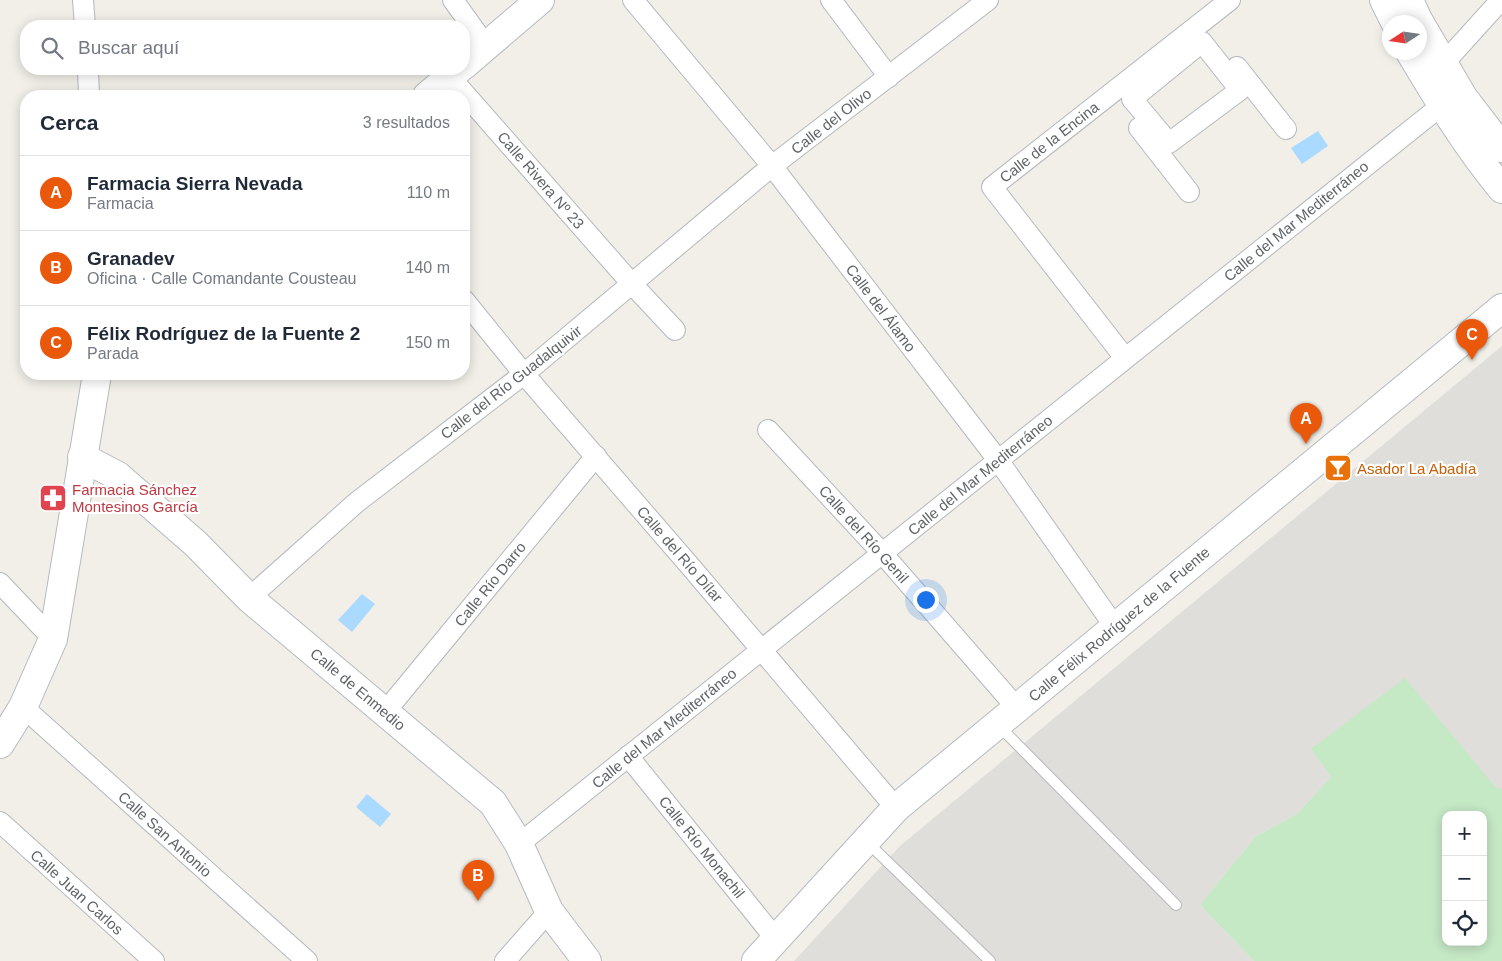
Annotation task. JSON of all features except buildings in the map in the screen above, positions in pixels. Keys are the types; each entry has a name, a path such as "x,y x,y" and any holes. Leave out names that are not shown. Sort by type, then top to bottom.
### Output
{"street":[{"path":"83,0 85,20"},
{"path":"453,0 467,20"},
{"path":"470,60 540,0"},
{"name":"Calle del Álamo","path":"633,0 772,166 998,460 1115,627"},
{"path":"831,0 889,76"},
{"name":"Calle del Olivo","path":"772,166 988,0"},
{"name":"Calle de la Encina","path":"1125,358 992,187 1230,0"},
{"path":"1384,0 1392,15"},
{"path":"1409,0 1416,15"},
{"path":"1443,64 1501,0"},
{"path":"1202,22 1286,129"},
{"path":"470,24 486,46"},
{"path":"1427,37 1463,97 1502,148"},
{"path":"1202,42 1240,90 1169,144 1132,99 1202,42"},
{"path":"1415,60 1482,166 1502,189"},
{"path":"88,75 89,90"},
{"path":"434,90 452,75"},
{"name":"Calle Rivera Nº 23","path":"462,75 632,284 675,330"},
{"path":"1111,93 1189,192"},
{"name":"Calle del Mar Mediterráneo","path":"519,844 1442,105"},
{"name":"Calle del Río Guadalquivir","path":"249,598 357,502 524,374 772,166"},
{"name":"Calle del Río Dílar","path":"470,307 524,374 896,808"},
{"name":"Calle Félix Rodríguez de la Fuente","path":"756,961 775,938 896,808 1502,308"},
{"path":"0,744 23,707 53,639 95,380"},
{"name":"Calle del Río Genil","path":"768,430 882,553 1007,716"},
{"name":"Calle Río Darro","path":"385,712 596,456"},
{"name":"Calle de Enmedio","path":"82,457 118,476 196,544 249,598 493,803 519,844 550,911 587,961"},
{"path":"0,583 53,639"},
{"name":"Calle San Antonio","path":"23,707 307,961"},
{"name":"Calle Río Monachil","path":"628,756 775,938"},
{"name":"Calle Juan Carlos","path":"0,822 154,961"},
{"path":"504,961 550,911"}],"lane":[{"path":"1007,716 1176,905"},
{"path":"865,841 990,961"}],"shaded area":[{"path":"1502,346 1502,795 1311,749 1331,777 1297,814 1256,836 1200,905 1254,961 794,961 900,846"}],"green space":[{"path":"1405,678 1497,789 1502,788 1502,961 1254,961 1200,905 1256,836 1297,814 1331,777 1311,749"}],"water":[{"path":"1318,131 1328,146 1302,164 1291,148"},
{"path":"362,594 375,604 352,632 338,620"},
{"path":"367,794 391,814 380,827 356,807"}],"place":[{"name":"Félix Rodríguez de la Fuente 2","path":"1472,360"},
{"name":"Farmacia Sierra Nevada","path":"1306,444"},
{"name":"Asador La Abadía","path":"1338,468"},
{"name":"Farmacia Sánchez Montesinos García","path":"53,498"},
{"name":"Granadev","path":"478,901"}]}
